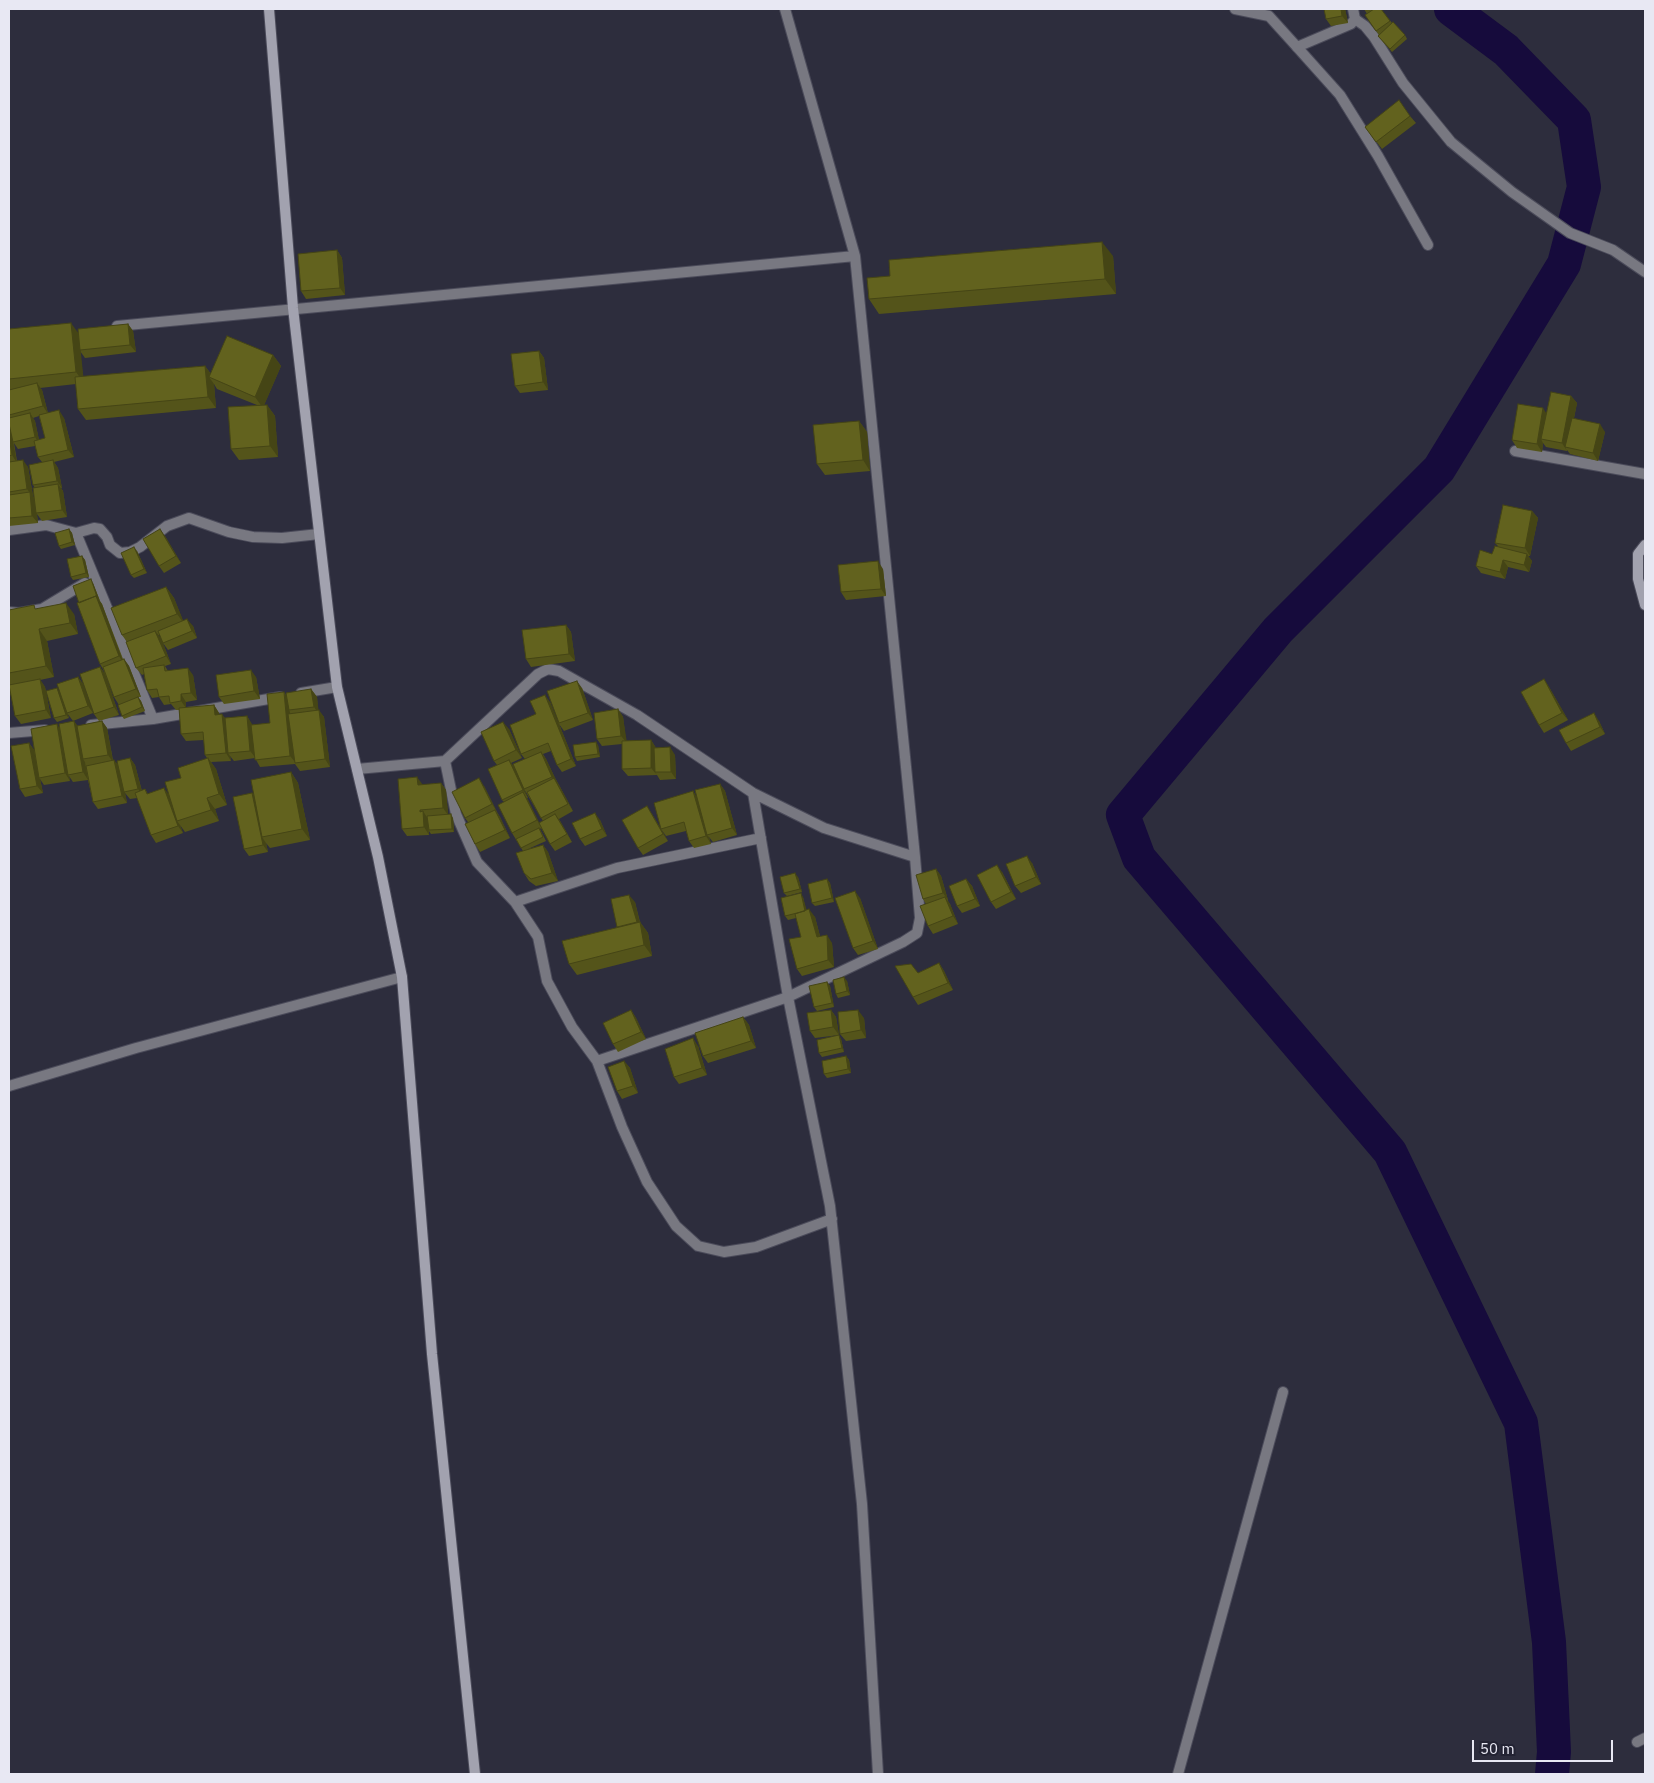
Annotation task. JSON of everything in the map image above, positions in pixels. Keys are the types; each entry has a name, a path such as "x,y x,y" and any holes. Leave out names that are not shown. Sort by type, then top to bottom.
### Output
{"street":[{"path":"269,9 293,308 337,687 378,857 402,977 432,1354 475,1774"},
{"path":"597,1061 788,997 903,942 917,933 920,918 855,256 785,9"},
{"path":"1235,9 1269,16 1340,95 1378,156 1428,245"},
{"path":"1297,47 1351,24 1354,14"},
{"path":"1354,14 1374,37 1403,83 1451,142 1512,192 1570,233 1613,250 1645,272"},
{"path":"107,327 855,256"},
{"path":"1515,451 1645,474"},
{"path":"9,530 46,525 76,533 94,528 100,529 107,537 110,545 120,553 130,552 140,547 167,526 189,518 229,532 253,537 282,538 319,534"},
{"path":"76,533 154,719"},
{"path":"1645,545 1638,554 1638,579 1645,605"},
{"path":"9,612 19,613 42,609 94,578"},
{"path":"358,770 445,761 538,674 548,669 559,671 637,715 753,793 824,828 915,857"},
{"path":"76,727 154,719 337,687"},
{"path":"9,734 57,729"},
{"path":"445,761 456,814 477,862 515,902 538,937 546,981 572,1027 597,1061 622,1127 646,1182 676,1226 698,1246 724,1252 756,1247 832,1220"},
{"path":"753,793 788,997 832,1220 862,1504 878,1774"},
{"path":"515,902 617,868 761,838"},
{"path":"9,1086 136,1048 402,977"},
{"path":"1178,1774 1283,1392"}],"building":[{"path":"1324,9 1341,9 1342,16 1326,19"},
{"path":"1374,9 1381,9 1390,21 1376,31 1365,15"},
{"path":"1393,22 1405,35 1390,49 1378,36"},
{"path":"1399,100 1410,116 1376,142 1365,127"},
{"path":"1102,242 1105,279 869,299 867,278 890,276 889,260"},
{"path":"337,250 340,288 301,291 298,254"},
{"path":"71,323 76,372 9,379 9,329"},
{"path":"128,324 130,345 80,350 78,329"},
{"path":"227,336 273,355 255,397 209,377"},
{"path":"539,351 543,382 515,386 511,354"},
{"path":"205,366 208,397 78,409 75,377"},
{"path":"37,383 43,406 9,415 9,390"},
{"path":"1551,392 1571,396 1562,443 1541,439"},
{"path":"1518,404 1543,408 1537,444 1512,440"},
{"path":"267,405 270,446 231,449 228,407"},
{"path":"59,410 68,450 38,457 34,441 45,438 39,415"},
{"path":"30,413 35,437 13,442 9,418"},
{"path":"1572,418 1600,424 1593,453 1565,447"},
{"path":"859,421 863,460 817,464 813,425"},
{"path":"9,437 12,455 9,456"},
{"path":"23,460 27,489 9,492 9,462"},
{"path":"53,460 57,481 33,485 29,465"},
{"path":"58,484 62,510 36,513 33,488"},
{"path":"30,492 32,516 9,518 9,495"},
{"path":"1503,505 1532,511 1525,548 1495,543"},
{"path":"69,529 72,542 59,546 55,533"},
{"path":"160,529 176,556 159,566 143,539"},
{"path":"1495,546 1527,554 1524,565 1503,560 1500,572 1476,566 1480,550 1492,554"},
{"path":"134,547 144,569 131,575 121,553"},
{"path":"82,556 86,573 71,577 67,559"},
{"path":"878,561 881,589 841,592 838,565"},
{"path":"91,579 97,597 79,603 73,586"},
{"path":"166,587 177,614 122,635 111,608"},
{"path":"96,596 119,656 100,664 77,603"},
{"path":"66,603 70,623 39,629 46,666 9,673 9,610 34,605 35,609"},
{"path":"187,619 192,631 163,643 158,631"},
{"path":"566,625 569,654 526,659 522,630"},
{"path":"155,631 166,656 136,668 126,642"},
{"path":"124,659 136,689 114,697 103,667"},
{"path":"164,665 165,671 188,668 191,693 181,694 181,701 170,703 169,696 159,697 157,689 147,690 143,668"},
{"path":"100,667 114,707 94,714 80,674"},
{"path":"251,670 254,691 219,697 216,675"},
{"path":"78,677 88,706 67,713 57,684"},
{"path":"40,679 46,710 15,716 9,685"},
{"path":"1544,679 1562,713 1539,725 1521,692"},
{"path":"577,681 588,713 559,723 547,691"},
{"path":"57,688 66,715 54,718 46,691"},
{"path":"311,689 314,707 289,710 286,693"},
{"path":"284,692 290,756 255,760 251,725 270,723 267,694"},
{"path":"545,695 571,759 557,765 548,743 521,754 510,725 536,714 530,701"},
{"path":"138,697 142,707 122,716 118,705"},
{"path":"214,705 215,715 222,714 226,753 205,755 203,732 181,734 179,708"},
{"path":"618,709 621,736 597,739 594,713"},
{"path":"319,710 325,759 295,763 288,714"},
{"path":"1594,713 1600,727 1566,743 1559,730"},
{"path":"247,716 250,751 228,753 225,718"},
{"path":"74,721 83,772 68,775 59,724"},
{"path":"102,721 108,755 83,759 77,726"},
{"path":"503,722 516,750 494,761 481,732"},
{"path":"57,724 65,773 39,778 31,729"},
{"path":"651,740 651,768 622,769 622,741"},
{"path":"596,742 598,754 575,757 573,745"},
{"path":"29,743 37,786 20,789 11,746"},
{"path":"670,747 671,772 655,772 654,748"},
{"path":"541,752 552,777 524,789 513,764"},
{"path":"130,758 138,789 124,792 117,761"},
{"path":"208,758 219,794 207,798 211,810 177,821 165,782 181,778 178,768"},
{"path":"114,760 122,796 93,802 86,766"},
{"path":"509,760 523,790 502,800 488,769"},
{"path":"291,772 302,829 262,837 251,780"},
{"path":"417,777 418,785 441,783 443,808 420,810 420,812 423,811 424,827 402,829 398,779"},
{"path":"479,778 492,804 465,818 452,792"},
{"path":"554,778 568,804 541,818 527,792"},
{"path":"720,784 732,828 707,835 695,790"},
{"path":"164,788 178,826 151,835 135,793 145,789 147,794"},
{"path":"693,791 706,836 689,841 684,822 661,829 654,803"},
{"path":"523,792 537,820 512,833 498,805"},
{"path":"252,793 263,845 244,849 233,797"},
{"path":"647,806 663,834 638,848 622,820"},
{"path":"495,810 505,830 475,844 465,824"},
{"path":"595,813 602,829 580,839 572,823"},
{"path":"451,814 452,829 429,830 427,816"},
{"path":"555,814 567,834 550,844 539,823"},
{"path":"539,828 543,837 521,848 516,839"},
{"path":"543,845 552,873 531,879 524,873 516,853"},
{"path":"1027,856 1036,877 1015,886 1006,864"},
{"path":"997,865 1011,892 991,902 977,875"},
{"path":"936,869 943,893 923,899 916,875"},
{"path":"795,873 800,889 784,893 780,877"},
{"path":"827,879 832,898 812,903 808,884"},
{"path":"966,879 975,899 957,906 949,886"},
{"path":"855,891 873,941 853,948 835,898"},
{"path":"801,893 805,911 785,916 781,898"},
{"path":"629,895 637,922 617,927 611,899"},
{"path":"945,897 953,916 928,926 920,906"},
{"path":"809,909 817,937 827,935 828,960 797,969 789,939 801,937 795,914"},
{"path":"640,922 644,945 569,964 562,941"},
{"path":"939,963 948,983 913,997 895,966 911,964 918,973"},
{"path":"844,977 847,991 836,994 833,980"},
{"path":"827,982 832,1003 814,1007 809,986"},
{"path":"631,1010 641,1032 613,1044 603,1023"},
{"path":"831,1010 833,1027 810,1031 807,1013"},
{"path":"858,1010 861,1030 840,1034 838,1012"},
{"path":"743,1017 751,1041 703,1056 695,1033"},
{"path":"839,1035 842,1048 819,1053 817,1040"},
{"path":"693,1038 702,1068 674,1077 665,1049"},
{"path":"846,1056 848,1069 824,1074 822,1061"},
{"path":"624,1061 633,1086 617,1091 608,1067"}],"waterway":[{"path":"1451,9 1506,50 1574,120 1584,187 1564,264 1439,469 1278,630 1123,815 1139,858 1390,1152 1521,1423 1549,1642 1554,1752 1552,1774"}]}
